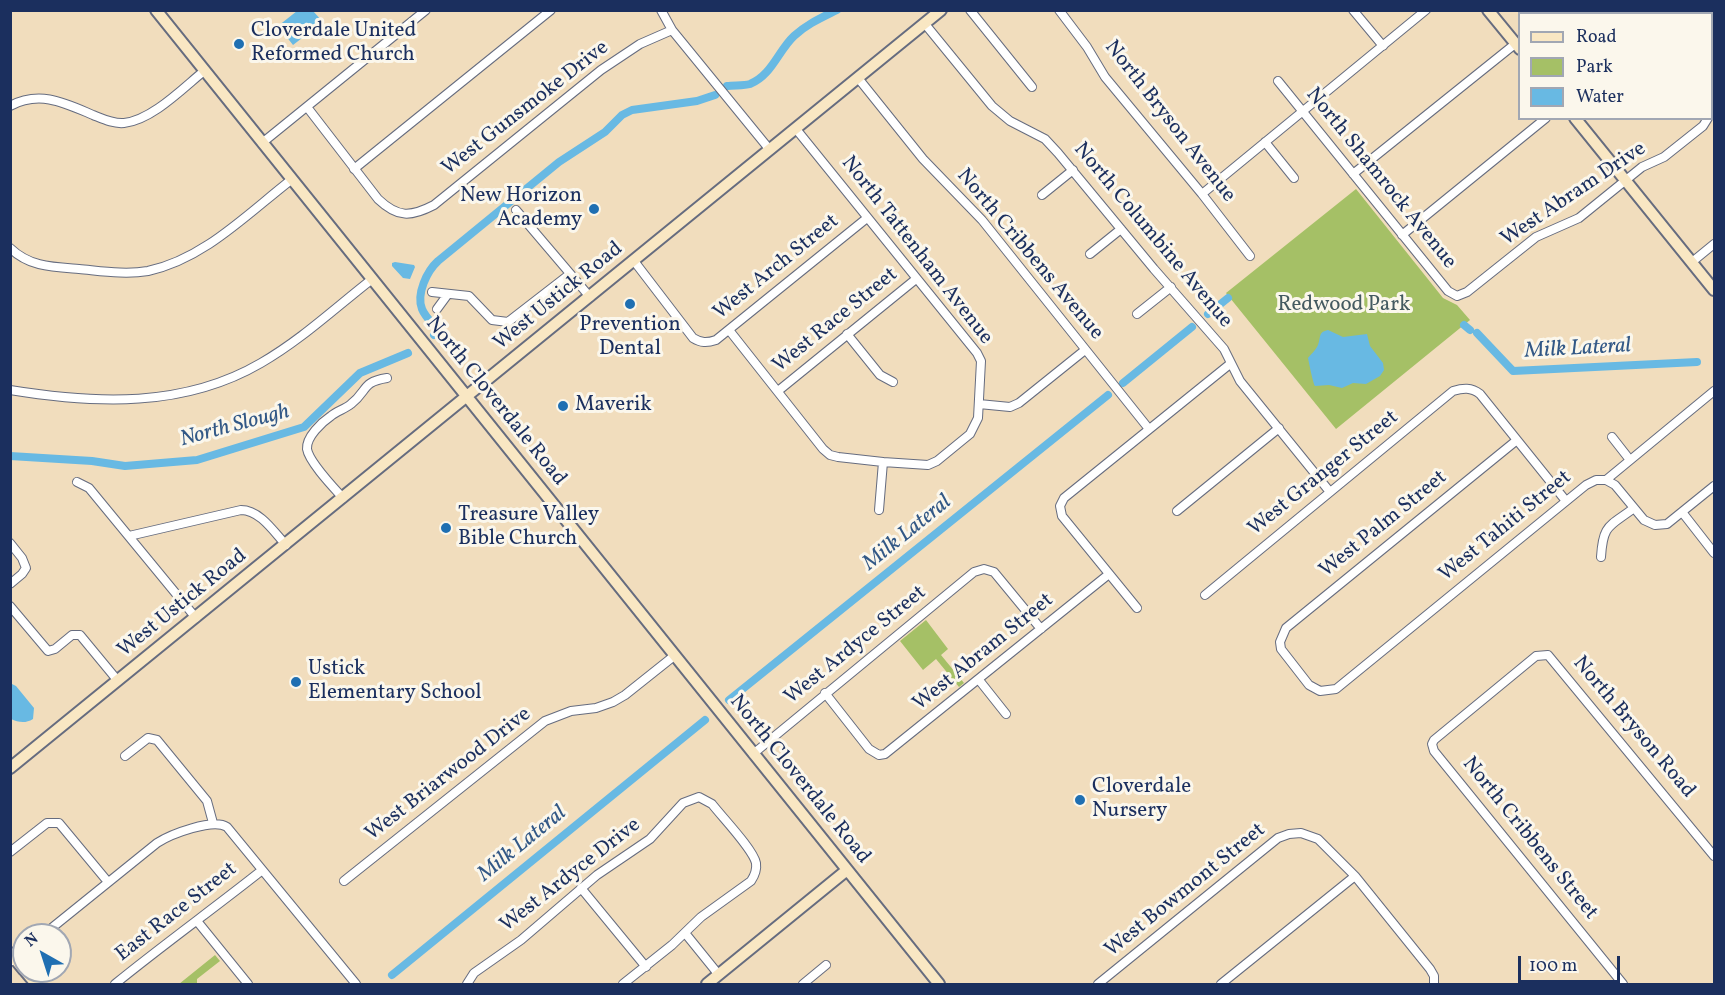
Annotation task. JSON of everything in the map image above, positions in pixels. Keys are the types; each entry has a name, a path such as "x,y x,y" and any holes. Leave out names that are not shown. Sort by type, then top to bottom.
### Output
{"main road":[{"name":"North Cloverdale Road","path":"156,10 939,984"},
{"name":"West Ustick Road","path":"10,768 941,10"},
{"path":"1488,10 1517,46"},
{"path":"1577,120 1714,290"},
{"path":"707,984 847,870"}],"street":[{"path":"262,143 426,10"},
{"path":"306,107 354,169 551,10"},
{"path":"662,10 672,30 770,150"},
{"path":"970,10 1032,87"},
{"name":"North Bryson Avenue","path":"1059,10 1106,77 1250,256"},
{"path":"1353,10 1383,46"},
{"path":"1202,194 1426,10"},
{"name":"North Columbine Avenue","path":"925,24 992,106 1010,121 1045,139 1073,170 1224,349 1240,381 1330,492"},
{"name":"West Gunsmoke Drive","path":"354,169 389,209 402,214 419,213 434,205 610,63 640,44 672,30"},
{"path":"1353,174 1517,46"},
{"path":"10,106 21,101 52,98 106,121 122,123 152,112 204,70"},
{"name":"North Cribbens Avenue","path":"858,78 923,159 982,220 1149,429"},
{"name":"North Shamrock Avenue","path":"1278,81 1448,291 1457,296"},
{"path":"1402,235 1544,120"},
{"name":"West Abram Drive","path":"1457,296 1467,292 1536,237 1580,218 1642,167 1672,151 1703,126 1707,120"},
{"name":"North Tattenham Avenue","path":"729,330 830,455 928,465 937,461 970,434 978,418 981,361 977,353 796,129"},
{"path":"1265,142 1294,178"},
{"path":"1042,195 1073,170"},
{"path":"10,248 26,261 45,266 126,273 148,271 177,262 198,252 291,180"},
{"path":"516,210 590,297"},
{"name":"West Arch Street","path":"634,261 693,338 700,342 708,342 716,340 729,330 867,218"},
{"path":"1090,254 1121,229"},
{"path":"1692,262 1714,244"},
{"path":"432,292 469,296 492,320 508,322 570,274"},
{"name":"West Race Street","path":"778,391 916,279"},
{"path":"10,390 110,400 187,393 260,364 294,342 371,280"},
{"path":"1137,314 1171,287"},
{"path":"437,309 448,294"},
{"path":"847,334 880,375 893,382"},
{"path":"979,404 1010,406 1018,403 1085,350"},
{"path":"1137,608 1062,516 1060,506 1064,498 1230,363"},
{"path":"344,498 310,458 307,448 309,439 332,415 351,405 365,387 374,380 387,378"},
{"name":"West Granger Street","path":"1205,595 1453,391 1468,388 1480,394 1517,440"},
{"name":"West Tahiti Street","path":"1320,692 1336,689 1586,485 1596,480 1606,480 1714,391"},
{"path":"1177,511 1279,428"},
{"path":"1612,437 1630,460"},
{"path":"1517,440 1566,501"},
{"name":"West Palm Street","path":"1320,692 1309,685 1284,654 1280,642 1286,628 1517,440"},
{"path":"879,510 883,462"},
{"path":"1606,480 1615,485 1644,520 1654,525 1667,524 1714,486"},
{"path":"77,482 89,488 196,618"},
{"path":"1601,556 1602,536 1605,530 1634,508"},
{"path":"129,536 249,510 258,515 286,545"},
{"path":"1682,512 1714,553"},
{"path":"10,543 22,558 26,568 10,584"},
{"name":"West Ardyce Street","path":"753,754 974,572 984,569 994,572 1041,629"},
{"name":"West Abram Street","path":"825,693 868,749 879,755 891,752 1109,574"},
{"path":"10,606 48,651 55,649 72,635 80,635 118,681"},
{"name":"North Bryson Road","path":"1432,744 1436,738 1536,656 1544,654 1551,658 1711,845 1714,856"},
{"name":"West Briarwood Drive","path":"344,881 545,721 571,711 596,708 613,702 674,656"},
{"path":"979,680 1006,714"},
{"path":"124,756 148,738 153,738 207,801 213,823"},
{"name":"North Cribbens Street","path":"1432,744 1434,751 1623,984"},
{"name":"West Ardyce Drive","path":"467,984 474,973 521,940 581,888 650,839 683,803 699,797 712,804 753,856 757,869 751,881 701,917 685,933"},
{"path":"10,852 40,828 53,822 64,828 108,882"},
{"path":"58,923 167,836 213,823 223,824 356,984"},
{"name":"West Bowmont Street","path":"1098,984 1278,838 1300,833 1318,839 1355,876"},
{"name":"East Race Street","path":"115,984 168,940 197,921 261,871"},
{"path":"1221,984 1355,876 1430,969 1434,976 1434,984"},
{"path":"581,888 645,967"},
{"path":"197,921 248,984"},
{"path":"623,984 685,933 719,975"},
{"path":"803,984 826,965"}],"green space":[{"name":"Redwood Park","path":"1356,189 1443,298 1457,305 1470,320 1336,429 1226,293"},
{"path":"926,620 948,649 941,655 964,683 959,687 936,659 923,670 900,641"},
{"path":"215,955 220,961 197,979 197,984 179,984"}],"water":[{"path":"297,11 313,11 323,22 293,45 278,26"},
{"path":"395,262 414,265 410,279 403,278 392,266"},
{"path":"1328,330 1343,337 1367,334 1370,346 1383,363 1384,370 1380,376 1366,384 1353,383 1342,388 1329,385 1315,386 1308,358 1317,347 1321,334"},
{"path":"10,683 16,686 34,708 33,719 22,722 11,719"}],"waterway":[{"name":"North Slough","path":"727,86 748,85 758,80 794,36 837,10"},
{"name":"North Slough","path":"434,335 439,331 423,312 420,297 427,277 438,261 559,162 605,132 622,115 632,110 697,101 715,95"},
{"name":"Milk Lateral","path":"1208,314 1228,298"},
{"name":"Milk Lateral","path":"1464,325 1470,330"},
{"name":"Milk Lateral","path":"1123,383 1192,327"},
{"name":"Milk Lateral","path":"1477,333 1513,371 1697,362"},
{"name":"North Slough","path":"10,456 92,461 125,466 197,460 304,427 360,373 408,353"},
{"name":"Milk Lateral","path":"729,700 1108,395"},
{"name":"Milk Lateral","path":"392,975 705,720"}],"place":[{"name":"Cloverdale United Reformed Church","path":"239,44"},
{"name":"New Horizon Academy","path":"594,209"},
{"name":"Prevention Dental","path":"630,304"},
{"name":"Maverik","path":"563,406"},
{"name":"Treasure Valley Bible Church","path":"446,528"},
{"name":"Ustick Elementary School","path":"296,682"},
{"name":"Cloverdale Nursery","path":"1080,800"}]}
